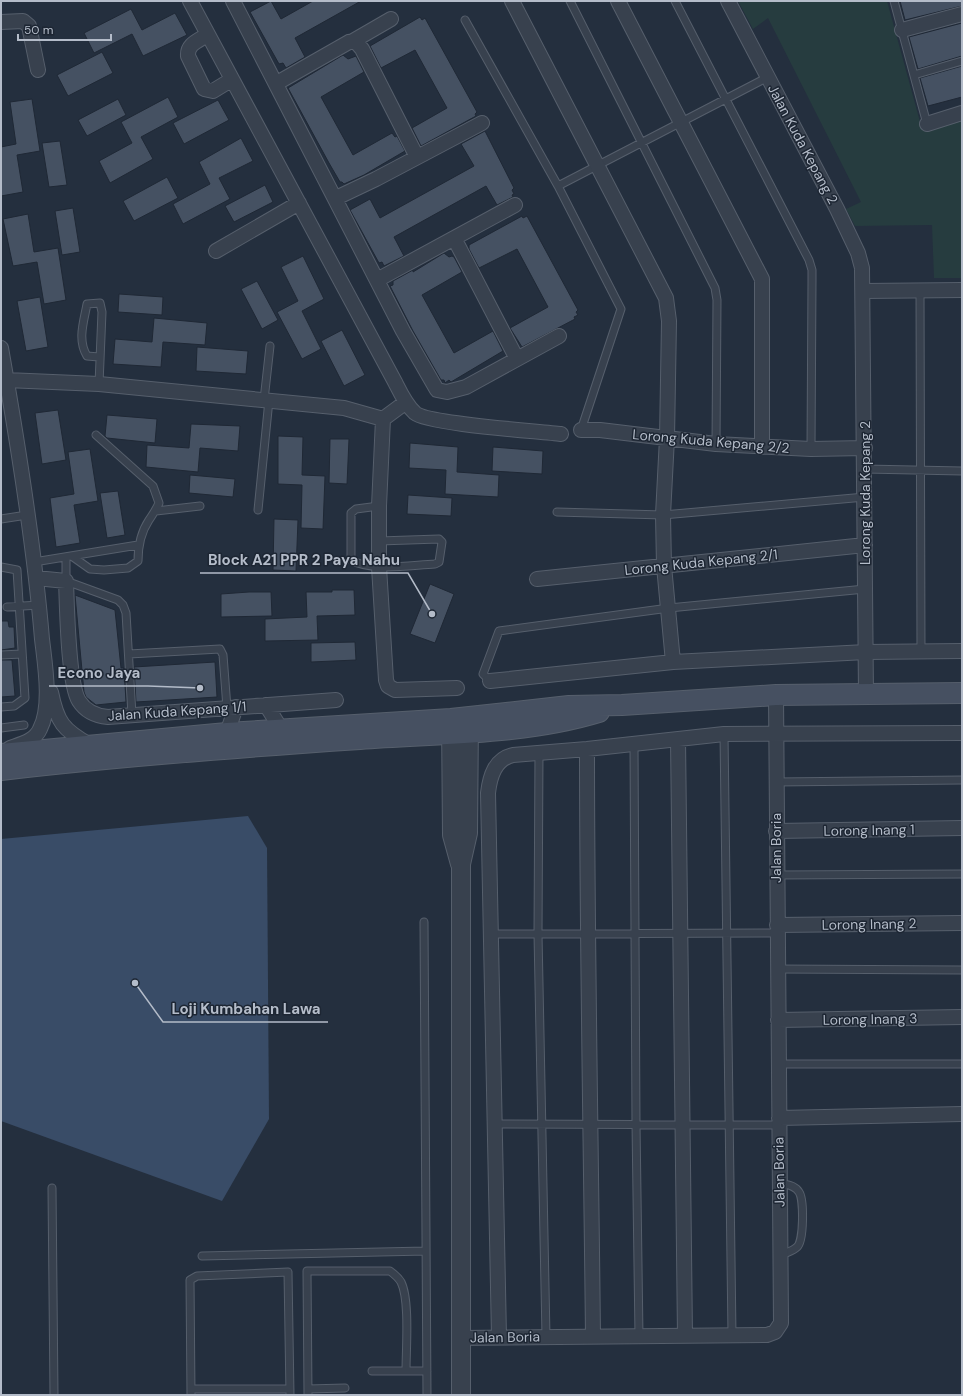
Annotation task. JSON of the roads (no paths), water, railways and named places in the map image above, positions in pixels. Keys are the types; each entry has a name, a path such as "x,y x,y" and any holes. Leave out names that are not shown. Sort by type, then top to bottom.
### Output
{"main road":[{"path":"1,770 461,726 570,720 622,705 776,696 962,693"},
{"path":"1,753 90,744 281,729 461,726"}],"street":[{"path":"190,1 231,80 406,402 415,413 437,420 560,434"},
{"path":"512,1 666,298 669,321 668,438 663,515 664,566 674,662"},
{"path":"618,1 762,279 762,447"},
{"name":"Jalan Kuda Kepang 2","path":"728,1 858,253 862,268 864,291"},
{"path":"236,2 403,331 437,390 447,392 460,389 559,336"},
{"path":"902,30 962,14"},
{"path":"276,83 391,19"},
{"path":"1,22 23,21 30,26 38,70"},
{"path":"207,35 189,46 187,50 188,56 204,89 213,91 231,80"},
{"path":"353,40 362,49 416,157"},
{"path":"928,124 962,113"},
{"path":"336,198 482,123"},
{"path":"216,251 299,203"},
{"path":"377,280 515,205"},
{"path":"454,238 517,359"},
{"path":"864,291 962,290"},
{"name":"Lorong Kuda Kepang 2","path":"864,291 866,694"},
{"path":"1,348 34,562 44,656 46,697 45,713 40,730 26,742 1,753"},
{"path":"6,380 99,384 267,400 344,408 383,419"},
{"path":"383,419 406,402"},
{"path":"383,419 379,506 379,567 386,680 388,686 395,690 457,688"},
{"name":"Lorong Kuda Kepang 2/2","path":"581,430 600,430 716,444 762,447 811,449 865,448"},
{"name":"Lorong Kuda Kepang 2/1","path":"537,579 865,545"},
{"path":"36,578 66,581"},
{"name":"Jalan Kuda Kepang 1/1","path":"66,581 73,685 76,696 84,708 100,716 336,700"},
{"path":"490,681 674,662 866,652 962,650"},
{"path":"44,656 56,713 60,723 76,737 90,744"},
{"name":"Jalan Boria","path":"461,1338 767,1335 776,1332 781,1323 775,782 776,696"},
{"path":"266,705 281,729"},
{"path":"227,733 231,707"},
{"path":"461,726 468,833 461,864 461,1395"},
{"path":"499,1337 490,934 489,785 496,765 505,757 724,734 962,733"},
{"path":"678,739 685,1336"},
{"path":"587,749 587,934 593,1337"},
{"name":"Lorong Inang 1","path":"776,831 962,828"},
{"name":"Lorong Inang 2","path":"777,929 962,923"},
{"name":"Lorong Inang 3","path":"778,1020 962,1017"},
{"path":"779,1121 962,1114"}],"lane":[{"path":"570,1 642,142 716,293 716,444"},
{"path":"675,1 809,260 812,270 811,449"},
{"path":"894,1 928,124"},
{"path":"465,20 558,186 621,309 581,430"},
{"path":"914,75 962,61"},
{"path":"558,186 768,77"},
{"path":"920,291 920,651"},
{"path":"99,357 87,356 82,348 82,330 87,304 100,303 102,312 99,384"},
{"path":"258,510 270,346"},
{"path":"69,557 90,569 128,568 138,561 138,546 148,521 156,511 159,504 153,486 96,435"},
{"path":"865,469 962,471"},
{"path":"557,512 663,515 865,497"},
{"path":"156,511 200,506"},
{"path":"379,506 356,508 351,513 351,560 359,564 379,567 435,564 439,562 442,542 439,539 379,541"},
{"path":"1,519 27,515"},
{"path":"34,562 138,546"},
{"path":"69,557 66,581 118,600 123,605 126,613 132,715"},
{"path":"1,567 17,570 25,698 14,706 1,707"},
{"path":"490,681 483,674 499,631 669,608 866,589"},
{"path":"7,607 39,605"},
{"path":"128,654 220,650 223,655 231,707"},
{"path":"1,656 22,654"},
{"path":"1,728 24,725"},
{"path":"724,734 732,1335"},
{"path":"634,744 636,1124 639,1336"},
{"path":"539,753 538,934 546,1337"},
{"path":"775,782 962,780"},
{"path":"776,875 962,874"},
{"path":"424,922 427,1395"},
{"path":"490,934 727,934 777,929"},
{"path":"777,969 962,970"},
{"path":"778,1064 962,1064"},
{"path":"494,1124 729,1125 779,1121"},
{"path":"780,1183 794,1186 800,1193 802,1204 801,1241 797,1247 780,1256"},
{"path":"52,1188 54,1395"},
{"path":"202,1256 426,1251"},
{"path":"345,1388 308,1392 307,1271 390,1271 396,1275 401,1282 405,1299 406,1371"},
{"path":"288,1272 290,1392 191,1392 190,1280 192,1277 288,1272"},
{"path":"372,1370 427,1371"}],"water":[{"path":"248,816 267,848 269,1119 222,1201 1,1121 1,839"}],"place":[{"name":"Block A21 PPR 2 Paya Nahu","path":"432,614"},
{"name":"Econo Jaya","path":"200,688"},
{"name":"Loji Kumbahan Lawa","path":"135,983"}]}
